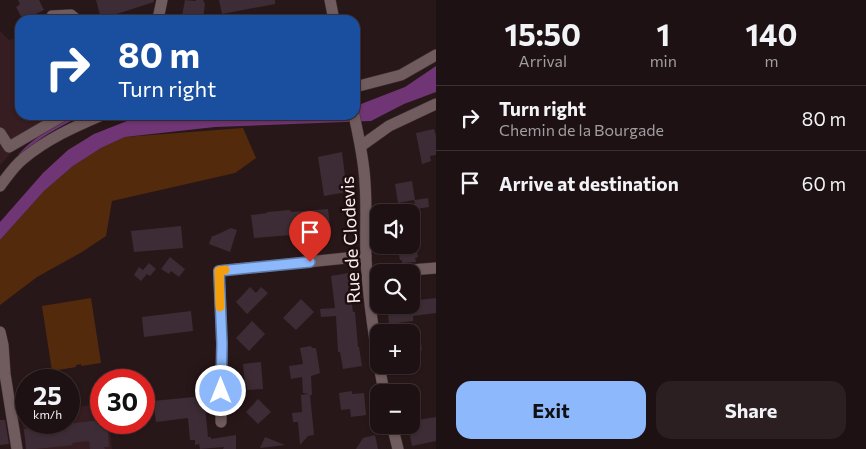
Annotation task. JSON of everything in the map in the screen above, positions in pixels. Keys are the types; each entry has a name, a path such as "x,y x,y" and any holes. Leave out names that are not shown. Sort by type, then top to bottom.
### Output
{"street":[{"path":"159,15 162,0"},
{"path":"330,0 333,15"},
{"path":"360,86 401,75 436,56"},
{"path":"361,146 389,126 436,104"},
{"path":"0,133 9,147 55,120"},
{"path":"0,186 22,160 43,144 91,120"},
{"name":"Rue de Clodevis","path":"355,120 366,184 366,256 370,266"},
{"path":"221,422 222,344 219,271 366,256"},
{"path":"420,269 436,268"},
{"path":"0,332 16,449"},
{"path":"394,434 398,449"}],"shaded area":[{"path":"0,31 9,40 15,38 15,120 63,120 15,149 0,165"},
{"path":"436,66 436,92 404,104 371,121 215,127 125,137 101,148 73,166 44,191 0,240 0,222 43,173 68,150 94,134 127,121 360,120 360,104 405,87"},
{"path":"243,128 256,158 235,173 112,201 106,236 37,277 0,305 0,240 44,191 73,166 101,148 125,137"},
{"path":"91,298 101,363 52,369 42,306"},
{"path":"90,405 90,434 110,434 112,449 27,449 24,434 80,434 80,407"}],"building":[{"path":"18,0 39,0 44,10 34,15 20,15 16,7 20,4"},
{"path":"96,0 154,0 154,2 113,15 100,15"},
{"path":"185,0 203,0 205,4 204,15 182,15"},
{"path":"219,0 275,0 275,4 222,14"},
{"path":"434,129 436,155 430,156 431,161 422,164 416,133"},
{"path":"342,152 347,192 324,196 318,157"},
{"path":"412,181 415,200 428,198 429,207 420,208 420,204 415,204 414,200 398,203 395,184"},
{"path":"328,209 331,234 291,238 291,235 254,238 251,215 290,210 291,212"},
{"path":"181,226 183,248 134,252 131,231"},
{"path":"231,228 237,230 230,252 209,244 212,236"},
{"path":"399,254 418,254 418,257 415,258 416,262 402,263 402,260 400,260"},
{"path":"170,257 185,269 179,277 171,271 169,274 161,269"},
{"path":"149,263 156,269 150,276 147,274 141,281 134,275 139,267 143,270"},
{"path":"348,273 362,366 343,369 340,352 338,352 336,316 321,317 320,309 335,308 331,276"},
{"path":"250,287 256,293 261,287 268,293 247,314 236,302"},
{"path":"436,298 436,313 413,316 413,321 389,324 388,314 420,314 420,300"},
{"path":"301,299 314,312 296,330 283,318"},
{"path":"191,311 193,331 144,337 142,317"},
{"path":"252,321 265,334 249,351 236,338"},
{"path":"420,334 422,350 420,350"},
{"path":"311,346 316,348 320,373 311,376 312,395 310,395 314,435 308,436 300,445 298,422 293,422 292,413 302,412 301,395 309,394 303,393 302,377 291,379 289,366 303,364 300,348"},
{"path":"261,362 263,389 247,390 243,364"},
{"path":"352,391 352,394 364,393 366,415 351,417 350,409 341,410 339,393"},
{"path":"204,396 208,437 211,437 211,439 236,435 236,449 223,449 224,447 200,449 199,444 195,445 195,440 190,440 188,418 156,422 155,401"},
{"path":"258,399 271,412 258,424 246,412"},
{"path":"436,417 436,441 412,446 410,434 420,434 420,420"},
{"path":"0,420 5,420 9,444 0,445"},
{"path":"90,421 90,434 108,434 109,447 104,447 105,449 90,449 89,441 72,443 73,445 26,449 24,434 80,434 80,422"},
{"path":"375,435 378,449 356,449 363,438"},
{"path":"265,437 285,445 260,448"}],"waterway":[{"path":"20,155 40,137 70,120"}],"slow traffic":[{"path":"220,307 219,271 225,270"}],"route":[{"path":"221,391 222,344 219,271 310,262"}]}
